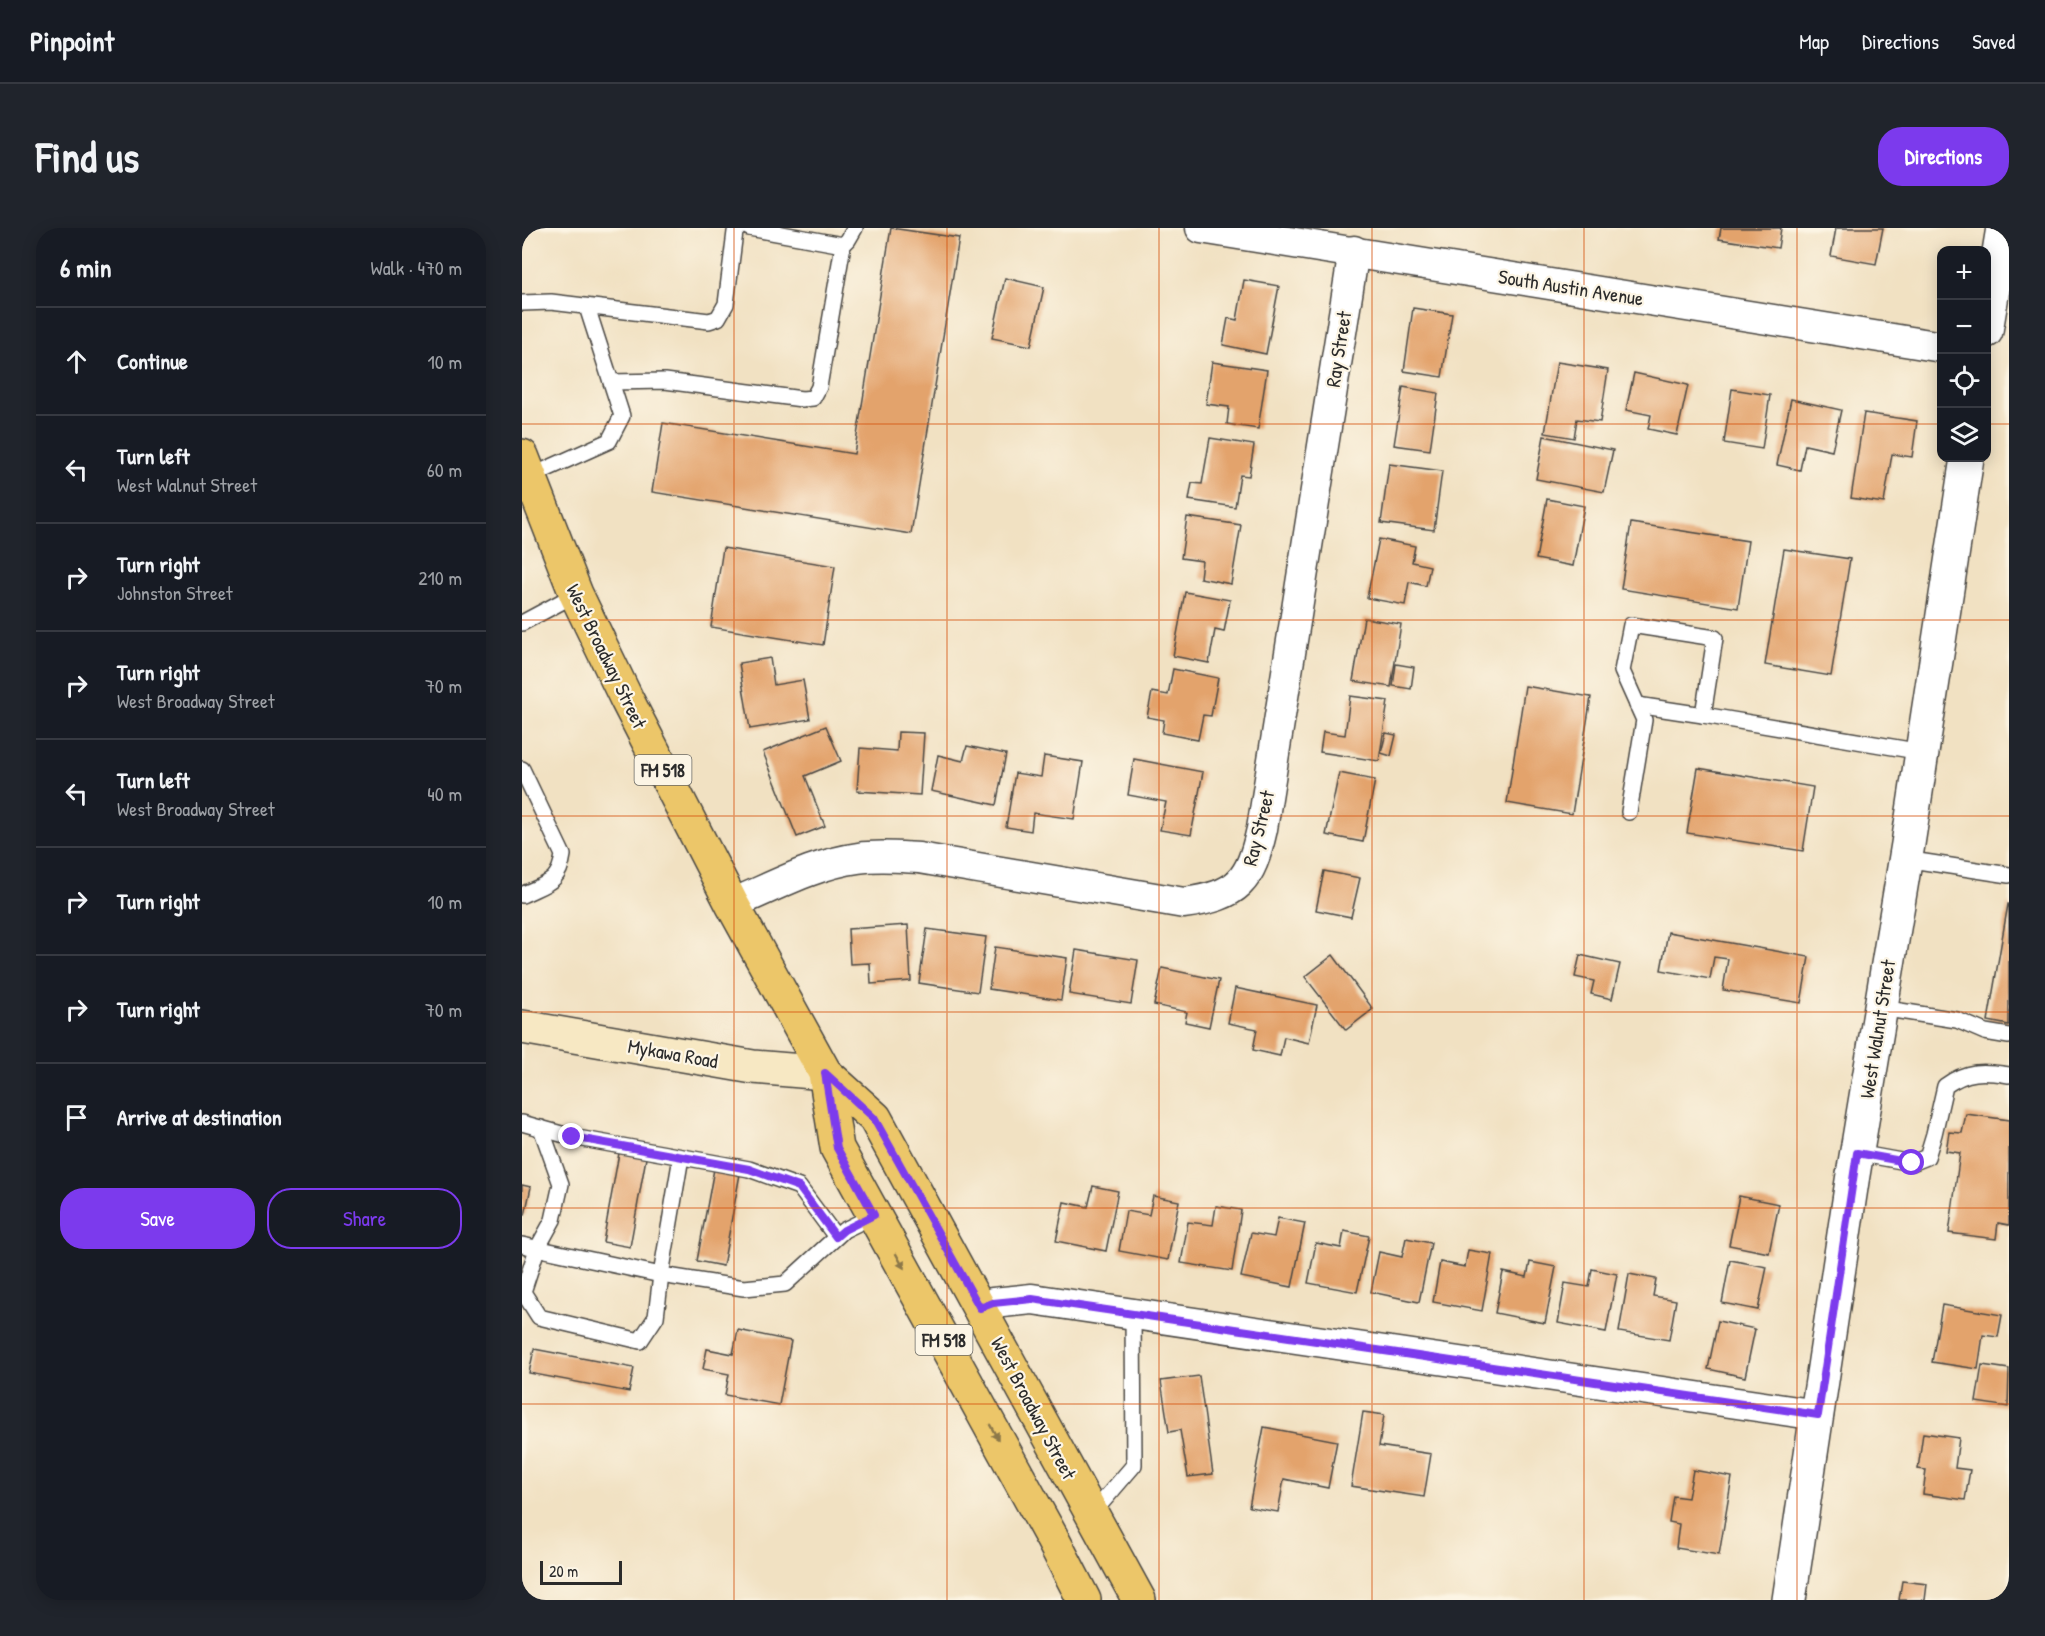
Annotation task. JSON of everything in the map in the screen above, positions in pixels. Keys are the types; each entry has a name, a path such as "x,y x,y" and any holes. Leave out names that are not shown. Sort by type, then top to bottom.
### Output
{"main road":[{"name":"West Broadway Street","path":"526,467 576,594 627,700 732,904 825,1073 874,1118 1092,1514 1125,1595"},
{"name":"Mykawa Road","path":"522,1027 753,1066 825,1073"},
{"name":"West Broadway Street","path":"825,1073 837,1148 1084,1600"}],"street":[{"name":"South Austin Avenue","path":"1201,228 1937,346"},
{"path":"1991,306 2004,241"},
{"name":"Ray Street","path":"732,904 820,867 860,857 886,856 918,858 1184,903 1221,896 1236,887 1248,874 1262,829 1354,251"},
{"name":"West Walnut Street","path":"1789,1600 1966,462"},
{"path":"980,1308 993,1303 1032,1299 1818,1415"}],"lane":[{"path":"522,303 551,302 709,321 718,318 726,304 735,232 740,228"},
{"path":"749,228 843,245"},
{"path":"611,382 665,381 802,399 813,398 819,387 843,245 855,228"},
{"path":"526,467 609,441 622,416 587,307"},
{"path":"522,623 576,594"},
{"path":"1629,812 1644,720 1622,671 1631,625 1715,638 1703,715"},
{"path":"1637,705 1922,752"},
{"path":"522,769 563,855 562,868 557,878 522,895"},
{"path":"1905,859 2009,875"},
{"path":"1881,1008 1956,1020 1985,1032 2009,1036"},
{"path":"1857,1153 1912,1163 1927,1157 1935,1134 1945,1086 1959,1076 1975,1072 2009,1075"},
{"path":"522,1123 572,1137 749,1169 799,1187 836,1237"},
{"path":"541,1128 561,1184 554,1220 529,1247 523,1292 539,1317 640,1341 656,1317 681,1157"},
{"path":"529,1247 661,1275 744,1288 785,1284 844,1230 874,1215"},
{"path":"1092,1514 1134,1465 1133,1314"}],"building":[{"path":"891,228 959,238 911,534 652,492 663,423 854,454"},
{"path":"1721,228 1781,228 1778,248 1719,239"},
{"path":"1836,228 1883,228 1876,264 1831,256"},
{"path":"1005,278 1044,287 1031,346 992,338"},
{"path":"1244,280 1279,286 1266,354 1223,345 1228,318 1237,320"},
{"path":"1413,308 1452,314 1442,377 1404,371"},
{"path":"1212,362 1267,370 1258,429 1227,424 1229,407 1206,404"},
{"path":"1557,362 1608,370 1600,422 1577,419 1574,438 1545,433"},
{"path":"1634,373 1688,385 1677,435 1648,429 1651,415 1626,410"},
{"path":"1403,387 1438,393 1430,450 1394,445"},
{"path":"1732,389 1770,395 1762,449 1724,443"},
{"path":"1791,399 1841,410 1832,451 1805,445 1800,470 1777,465"},
{"path":"1864,413 1917,421 1912,457 1892,454 1884,503 1851,498"},
{"path":"1544,436 1613,450 1604,492 1536,479"},
{"path":"1210,438 1254,445 1249,476 1240,475 1235,507 1189,500 1192,483 1202,484"},
{"path":"1389,464 1442,471 1434,530 1381,523"},
{"path":"1547,499 1584,506 1573,566 1536,559"},
{"path":"1187,517 1241,525 1231,584 1200,578 1202,561 1181,558"},
{"path":"1631,523 1748,541 1738,608 1621,589"},
{"path":"1379,539 1415,546 1412,562 1430,566 1426,586 1409,582 1405,605 1367,598"},
{"path":"723,548 835,566 823,645 711,627"},
{"path":"1784,549 1850,559 1831,676 1765,665"},
{"path":"1185,592 1230,600 1224,632 1215,630 1209,663 1173,656"},
{"path":"1364,618 1401,624 1391,687 1353,681"},
{"path":"770,658 774,685 803,680 810,719 750,729 739,663"},
{"path":"1396,664 1414,667 1411,689 1393,686"},
{"path":"1173,669 1218,678 1211,716 1203,715 1198,740 1162,733 1164,720 1147,717 1152,692 1168,695"},
{"path":"1525,686 1591,697 1572,814 1507,803"},
{"path":"1350,696 1388,701 1379,761 1320,752 1323,732 1345,735"},
{"path":"826,726 841,761 805,776 825,826 797,837 763,752"},
{"path":"898,732 924,733 920,795 857,791 860,748 897,751"},
{"path":"1386,733 1396,735 1391,756 1381,753"},
{"path":"967,746 1006,754 996,805 931,791 938,755 963,761"},
{"path":"1044,756 1083,762 1074,819 1033,813 1031,831 1006,827 1015,773 1041,777"},
{"path":"1134,759 1203,772 1191,835 1160,830 1166,802 1128,795"},
{"path":"1698,768 1813,787 1803,851 1687,833"},
{"path":"1339,773 1375,780 1363,842 1326,835"},
{"path":"1324,871 1360,878 1351,917 1316,910"},
{"path":"2009,904 2009,1025 1988,1021"},
{"path":"908,925 911,981 871,984 870,963 850,964 848,929"},
{"path":"927,929 986,937 978,992 919,983"},
{"path":"1668,932 1809,957 1801,1003 1723,990 1728,959 1714,957 1710,979 1661,970"},
{"path":"995,947 1067,958 1061,1000 989,989"},
{"path":"1076,950 1138,960 1131,1004 1069,994"},
{"path":"1333,955 1373,1009 1346,1030 1305,977"},
{"path":"1580,955 1620,964 1612,999 1591,994 1594,981 1575,977"},
{"path":"1162,968 1219,980 1209,1027 1185,1022 1187,1012 1154,1005"},
{"path":"1235,988 1317,1005 1309,1043 1284,1037 1280,1056 1253,1050 1257,1029 1228,1023"},
{"path":"1966,1114 2009,1120 2009,1225 1998,1223 1996,1239 1949,1233 1960,1153 1946,1151 1949,1132 1962,1133"},
{"path":"619,1153 646,1158 630,1247 603,1242"},
{"path":"714,1169 740,1174 723,1266 697,1261"},
{"path":"522,1185 531,1187 525,1215 522,1214"},
{"path":"1093,1186 1118,1191 1106,1251 1056,1241 1064,1202 1088,1207"},
{"path":"1153,1196 1179,1201 1168,1260 1119,1251 1126,1211 1149,1215"},
{"path":"1739,1196 1779,1204 1769,1253 1729,1245"},
{"path":"1216,1206 1241,1210 1232,1271 1181,1263 1188,1222 1213,1225"},
{"path":"1278,1218 1305,1223 1292,1287 1241,1277 1251,1233 1274,1237"},
{"path":"1344,1231 1369,1236 1357,1292 1308,1283 1316,1243 1341,1248"},
{"path":"1406,1238 1431,1243 1419,1302 1371,1292 1379,1252 1402,1257"},
{"path":"1468,1250 1492,1254 1482,1311 1433,1302 1440,1262 1465,1267"},
{"path":"1730,1260 1767,1267 1758,1310 1722,1303"},
{"path":"1530,1262 1556,1267 1545,1323 1495,1313 1503,1272 1527,1277"},
{"path":"1592,1269 1617,1274 1606,1332 1558,1323 1565,1283 1589,1287"},
{"path":"1629,1274 1656,1279 1653,1296 1676,1300 1669,1340 1619,1332"},
{"path":"1942,1305 2002,1315 1998,1337 1983,1335 1978,1369 1932,1362"},
{"path":"1718,1321 1755,1329 1745,1377 1708,1369"},
{"path":"738,1330 791,1341 779,1405 725,1395 729,1374 703,1369 707,1349 733,1354"},
{"path":"534,1349 634,1368 629,1392 529,1373"},
{"path":"1982,1365 2009,1369 2008,1407 1976,1402"},
{"path":"1199,1376 1213,1474 1188,1477 1180,1430 1169,1432 1161,1381"},
{"path":"1363,1412 1384,1415 1379,1446 1431,1454 1424,1497 1351,1486"},
{"path":"1264,1427 1337,1441 1328,1488 1284,1479 1278,1512 1249,1507"},
{"path":"1923,1433 1959,1438 1955,1468 1970,1470 1965,1500 1923,1494 1926,1470 1918,1469"},
{"path":"1693,1470 1732,1477 1719,1555 1676,1548 1679,1524 1669,1522 1673,1496 1688,1498"},
{"path":"1902,1581 1927,1584 1925,1600 1899,1600"}],"route":[{"path":"572,1137 749,1169 799,1187 836,1237 844,1230 874,1215 837,1148 825,1073 874,1118 980,1308 993,1303 1032,1299 1818,1415 1857,1153 1912,1163"}]}
